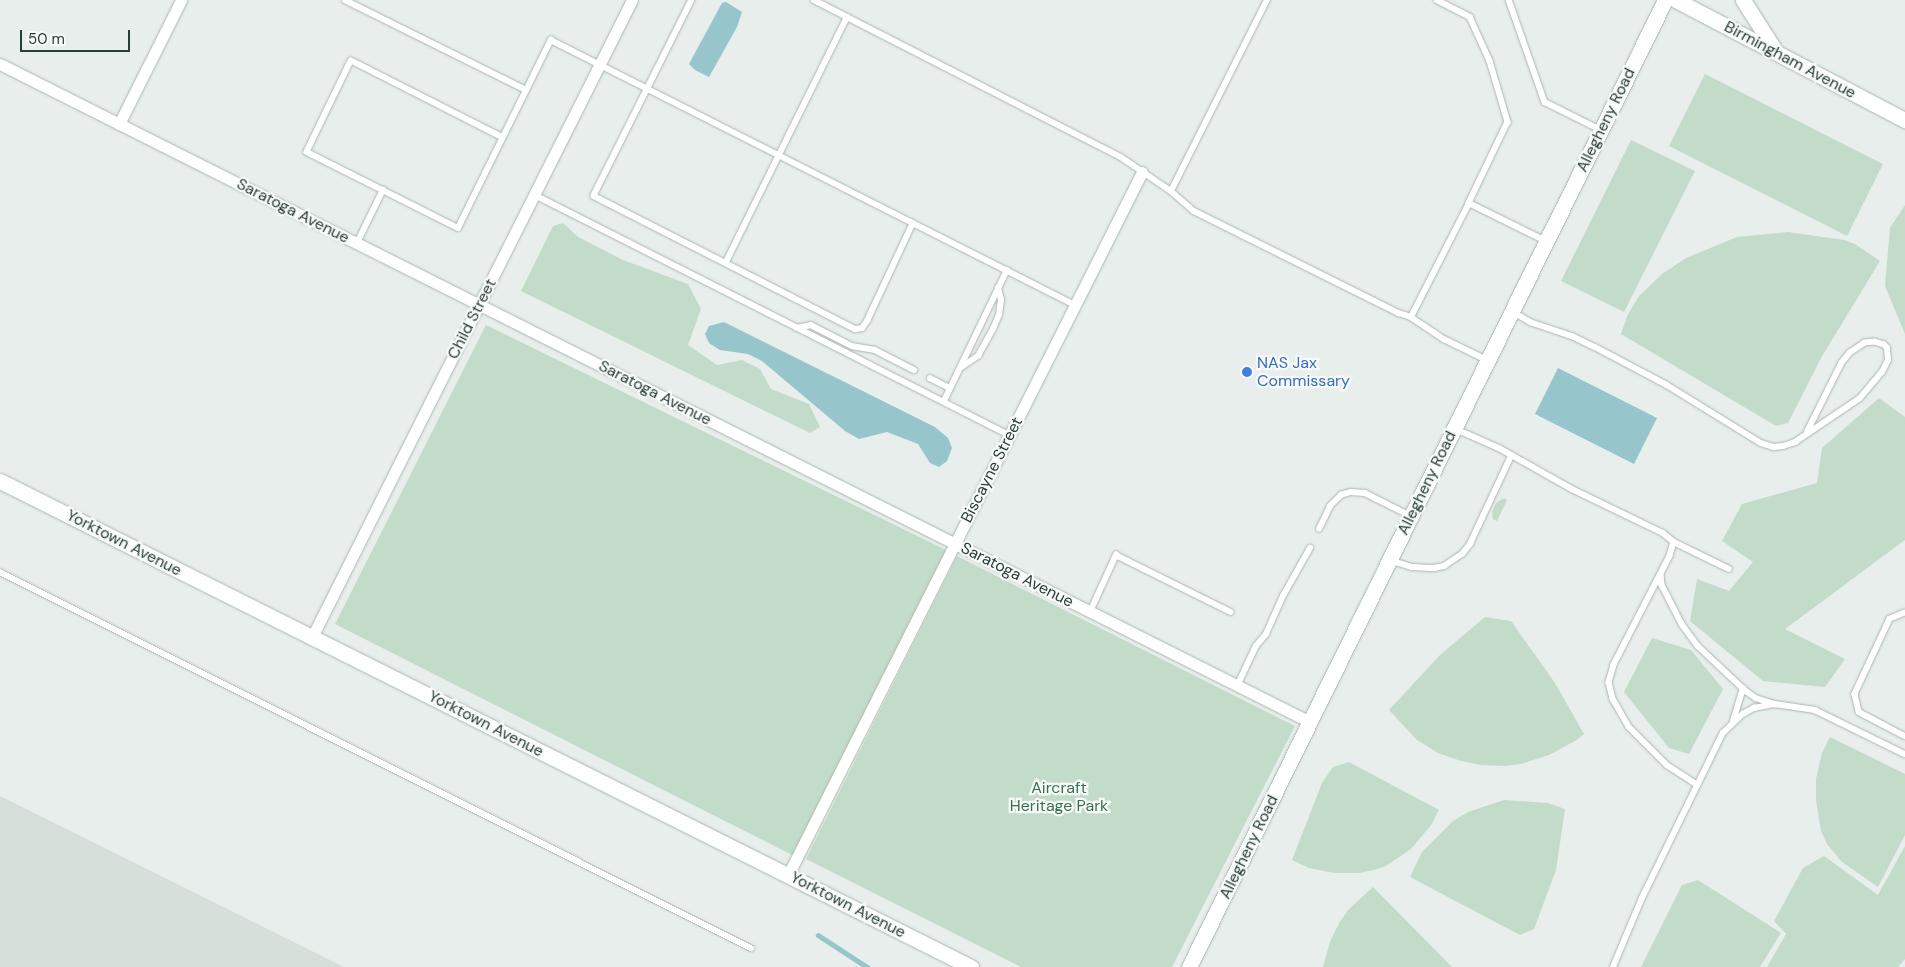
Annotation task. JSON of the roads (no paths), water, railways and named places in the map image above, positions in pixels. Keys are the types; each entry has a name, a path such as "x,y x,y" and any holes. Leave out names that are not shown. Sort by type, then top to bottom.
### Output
{"main road":[{"name":"Allegheny Road","path":"1189,967 1665,0"},
{"name":"Birmingham Avenue","path":"1676,0 1905,120"},
{"path":"1743,0 1777,53"},
{"name":"Yorktown Avenue","path":"0,481 972,967"}],"street":[{"path":"119,124 182,0"},
{"name":"Child Street","path":"312,637 632,0"},
{"name":"Saratoga Avenue","path":"0,64 1310,722"},
{"name":"Biscayne Street","path":"788,875 1142,172"}],"lane":[{"path":"344,0 526,90"},
{"path":"692,0 594,196 855,329 862,328 867,321 913,223"},
{"path":"814,0 1122,157 1171,191 1194,210 1399,313 1411,317 1444,339 1487,360"},
{"path":"1171,191 1267,0"},
{"path":"1411,317 1508,122 1490,62 1470,17 1437,0"},
{"path":"1509,0 1545,102 1600,130"},
{"path":"726,262 847,17"},
{"path":"502,138 351,61 308,152 458,228 552,40 599,66 1075,305"},
{"path":"358,243 383,190"},
{"path":"533,194 1009,434"},
{"path":"1468,202 1546,241"},
{"path":"944,401 1006,270"},
{"path":"959,368 978,356 993,329 1000,308 998,288"},
{"path":"1511,311 1530,322 1572,336 1667,384 1761,443 1773,447 1783,446 1808,432 1860,398 1885,366 1888,354 1884,345 1876,342 1865,342 1850,353 1842,363 1808,432"},
{"path":"797,328 811,325 852,346 874,350 914,370"},
{"path":"930,378 950,388"},
{"path":"1454,428 1572,490 1663,533 1674,542 1729,568"},
{"path":"1389,560 1412,567 1434,568 1444,566 1462,554 1470,544 1510,456"},
{"path":"1318,529 1330,506 1341,495 1351,492 1366,493 1411,516"},
{"path":"1674,542 1674,548 1614,665 1609,682 1610,691 1629,727 1667,765 1696,784"},
{"path":"1237,686 1256,646 1266,634 1283,596 1310,548"},
{"path":"1090,612 1116,555 1231,612"},
{"path":"0,572 751,948"},
{"path":"1661,574 1662,585 1682,624 1698,646 1756,698 1776,704 1816,710 1905,754"},
{"path":"1905,613 1890,619 1855,694 1859,712 1905,736"},
{"path":"1733,723 1743,688"},
{"path":"1613,967 1642,898 1683,818 1696,784 1723,734 1733,723 1754,708 1776,704"}],"water":[{"path":"726,2 742,12 737,27 709,77 695,70 689,64 722,3"},
{"path":"724,322 935,427 948,438 952,448 947,461 939,467 930,463 918,444 887,432 859,439 845,431 762,361 748,354 720,350 709,343 705,334 709,326"},
{"path":"1558,368 1657,418 1634,464 1535,414"}],"waterway":[{"path":"818,935 867,967"}],"place":[{"name":"NAS Jax Commissary","path":"1247,372"}],"park label":[{"name":"Aircraft Heritage Park","path":"1059,797"}]}
